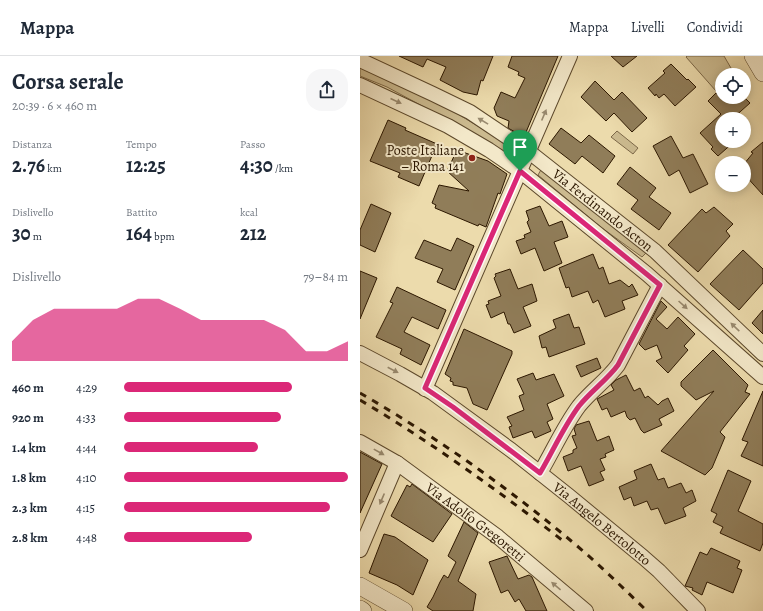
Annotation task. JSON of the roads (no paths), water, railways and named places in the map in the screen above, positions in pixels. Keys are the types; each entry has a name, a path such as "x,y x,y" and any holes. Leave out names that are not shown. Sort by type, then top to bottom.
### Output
{"street":[{"path":"425,388 570,56"},
{"path":"753,56 763,73"},
{"name":"Via Ferdinando Acton","path":"360,60 470,112 499,130 528,151 655,251 763,354"},
{"name":"Via Ferdinando Acton","path":"360,85 444,124 489,150 520,171 660,285 763,377"},
{"path":"540,473 576,410 588,396 609,377 618,365 660,285"},
{"name":"Via Angelo Bertolotto","path":"360,353 425,388 453,407 540,473 652,564 698,611"},
{"name":"Via Adolfo Gregoretti","path":"360,442 397,463 498,536 586,611"},
{"path":"360,550 397,463"},
{"path":"360,586 404,611"}],"railway":[{"path":"360,393 444,445 525,503 585,553 647,611"},
{"path":"360,400 463,467 562,540"}],"place":[{"name":"Poste Italiane – Roma 141","path":"472,158"}]}
